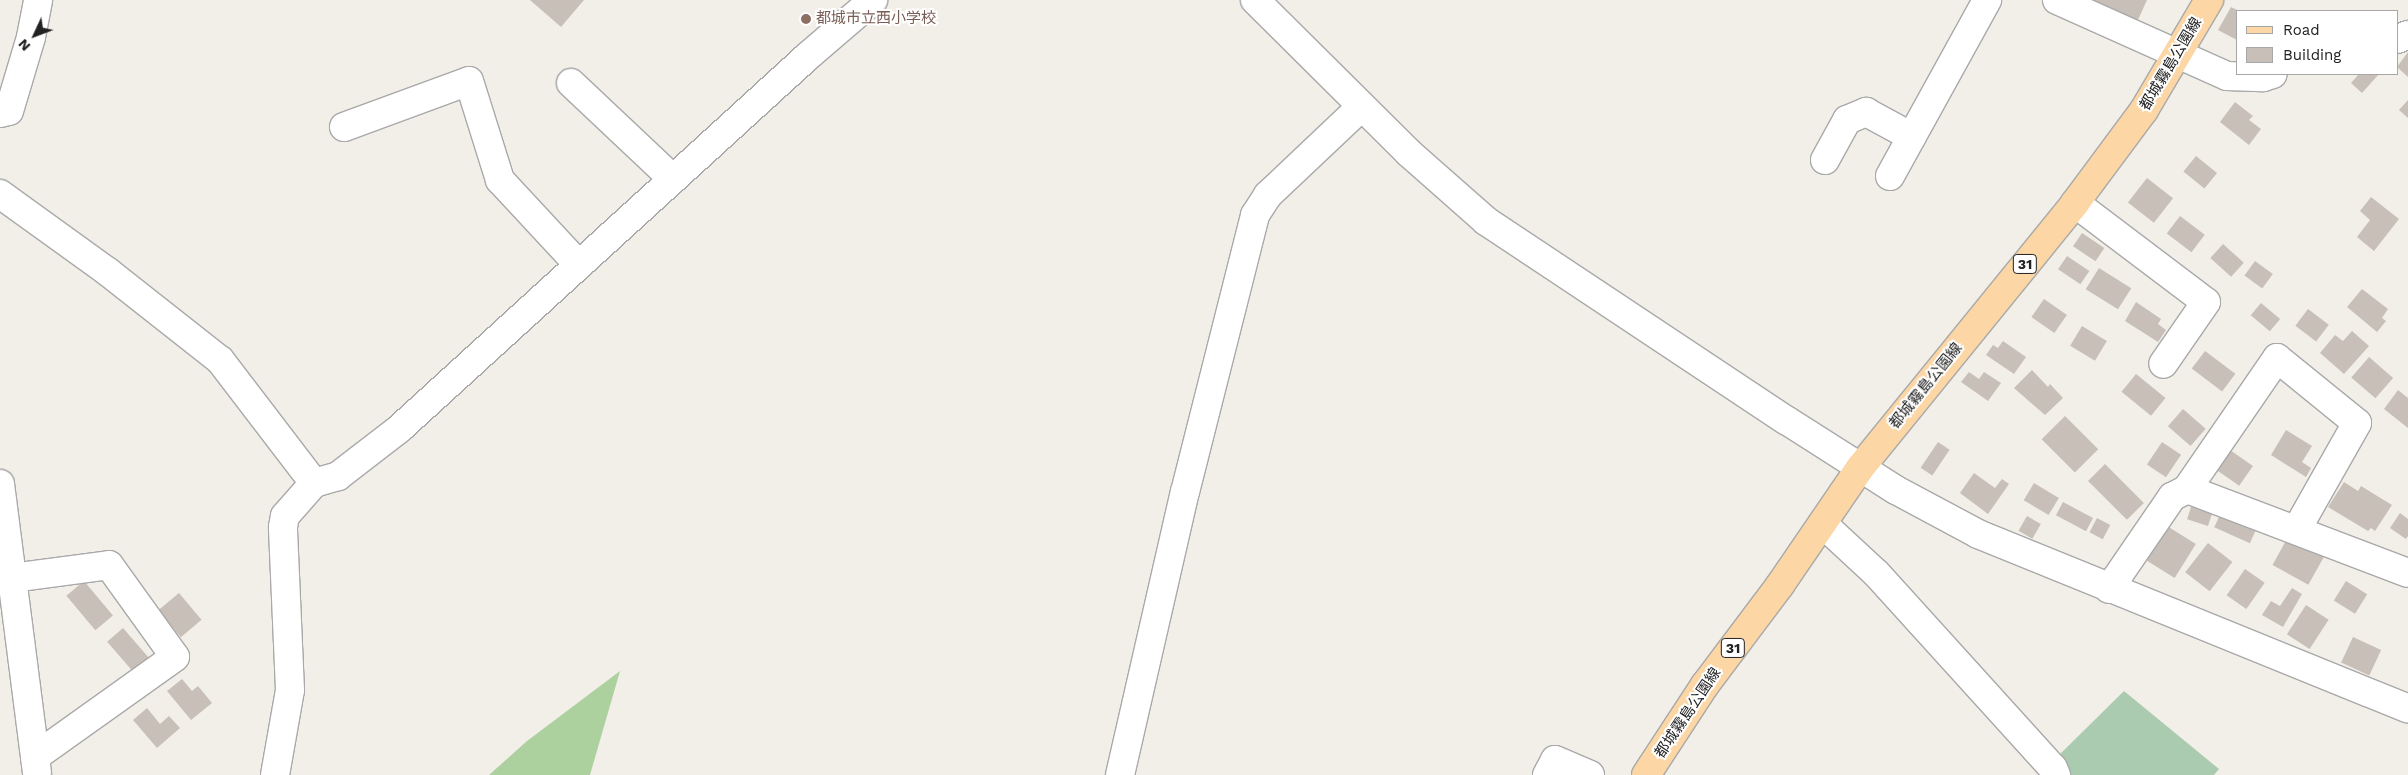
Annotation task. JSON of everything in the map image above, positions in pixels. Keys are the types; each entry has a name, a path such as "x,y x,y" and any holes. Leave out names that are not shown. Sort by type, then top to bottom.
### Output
{"main road":[{"name":"都城霧島公園線","path":"1646,775 1705,685 1823,524 1860,468 2075,203 2144,110 2209,0"}],"street":[{"path":"0,113 8,111 31,37 38,0"},
{"path":"275,775 290,690 285,516 314,483 338,476 399,429 873,0"},
{"path":"1255,0 1408,153 1486,222 1860,468 1896,490 1978,534 2109,589 2408,709"},
{"path":"1890,176 1987,0"},
{"path":"2057,0 2227,76 2263,77 2270,75"},
{"path":"344,127 469,81 500,180 579,265"},
{"path":"571,83 673,179"},
{"path":"1120,775 1185,492 1255,215 1268,195 1362,106"},
{"path":"1825,160 1847,120 1866,112 1912,137"},
{"path":"0,194 108,272 220,360 314,483"},
{"path":"2075,203 2206,302 2163,364"},
{"path":"2109,589 2172,496 2187,489 2277,358 2357,423 2297,529"},
{"path":"0,484 36,766"},
{"path":"2187,489 2297,529 2408,573"},
{"path":"1823,524 1876,572 2053,768 2056,775"},
{"path":"12,578 109,564 175,657 36,766"},
{"path":"1547,775 1555,760 1590,775"}],"green space":[{"path":"620,671 590,775 489,775 527,741"},
{"path":"2124,691 2219,769 2214,775 2063,775 2053,761"}],"building":[{"path":"530,0 584,0 561,27"},
{"path":"2084,0 2147,0 2137,22"},
{"path":"2231,7 2237,10 2236,39 2218,30"},
{"path":"2408,52 2408,77 2398,68"},
{"path":"2358,75 2378,75 2362,93 2351,83"},
{"path":"2408,100 2408,118 2399,110"},
{"path":"2235,102 2253,116 2249,120 2261,129 2249,145 2220,122"},
{"path":"2196,156 2217,173 2204,189 2183,172"},
{"path":"2147,178 2173,198 2154,223 2128,202"},
{"path":"2371,197 2399,219 2374,251 2357,237 2370,220 2360,211"},
{"path":"2180,216 2205,235 2192,252 2167,234"},
{"path":"2082,233 2104,248 2095,261 2073,246"},
{"path":"2223,244 2244,263 2231,277 2210,258"},
{"path":"2067,256 2089,271 2080,284 2058,269"},
{"path":"2255,261 2273,274 2262,288 2244,276"},
{"path":"2099,268 2131,288 2118,309 2086,289"},
{"path":"2362,289 2388,309 2382,318 2386,321 2377,332 2347,307"},
{"path":"2044,299 2067,315 2054,333 2031,317"},
{"path":"2136,302 2161,319 2158,324 2166,330 2158,342 2125,321"},
{"path":"2261,303 2280,319 2270,331 2251,315"},
{"path":"2308,309 2329,325 2316,341 2295,326"},
{"path":"2082,326 2107,341 2095,361 2070,346"},
{"path":"2352,331 2369,346 2344,374 2320,353 2335,335 2343,341"},
{"path":"2003,341 2026,357 2014,374 1986,355 1993,345 1998,348"},
{"path":"2205,351 2235,374 2222,391 2192,369"},
{"path":"2369,357 2393,378 2375,398 2351,377"},
{"path":"2032,370 2048,387 2050,384 2063,398 2045,415 2014,388"},
{"path":"1969,372 1979,379 1984,372 2001,383 1988,401 1961,382"},
{"path":"2136,374 2166,398 2151,416 2122,392"},
{"path":"2398,390 2408,398 2408,428 2384,409"},
{"path":"2183,409 2206,429 2191,446 2168,426"},
{"path":"2065,416 2098,449 2075,473 2042,439"},
{"path":"2286,430 2312,446 2302,462 2311,468 2306,477 2271,455"},
{"path":"1938,442 1950,450 1932,476 1921,468"},
{"path":"2162,442 2181,455 2166,477 2147,464"},
{"path":"2230,450 2253,466 2239,486 2216,470"},
{"path":"2105,464 2144,503 2127,520 2088,481"},
{"path":"1974,473 1995,488 2002,479 2009,484 1988,514 1960,493"},
{"path":"2344,482 2358,491 2361,486 2392,505 2375,531 2371,528 2368,531 2328,507"},
{"path":"2034,483 2059,498 2049,515 2024,500"},
{"path":"2063,502 2093,518 2086,531 2056,515"},
{"path":"2192,504 2213,511 2208,526 2187,519"},
{"path":"2222,510 2258,526 2250,543 2214,527"},
{"path":"2400,513 2408,519 2408,536 2406,539 2390,528"},
{"path":"2027,516 2041,524 2032,539 2018,531"},
{"path":"2097,518 2110,525 2103,539 2089,532"},
{"path":"2167,526 2196,544 2175,578 2146,560"},
{"path":"2288,537 2324,557 2308,585 2272,565"},
{"path":"2208,543 2232,562 2210,591 2185,572"},
{"path":"2245,569 2265,583 2246,609 2227,595"},
{"path":"84,581 113,615 95,630 66,596"},
{"path":"2346,581 2367,594 2355,614 2334,601"},
{"path":"2292,588 2302,594 2283,627 2262,615 2271,601 2280,606"},
{"path":"179,593 201,620 181,637 158,610"},
{"path":"2306,605 2329,620 2310,649 2287,634"},
{"path":"123,628 151,660 135,674 107,642"},
{"path":"2353,637 2381,650 2369,675 2341,662"},
{"path":"182,679 192,691 198,686 212,703 191,720 167,691"},
{"path":"147,708 160,724 169,716 180,728 157,748 133,720"}],"place":[{"name":"都城市立西小学校","path":"806,19"}]}
